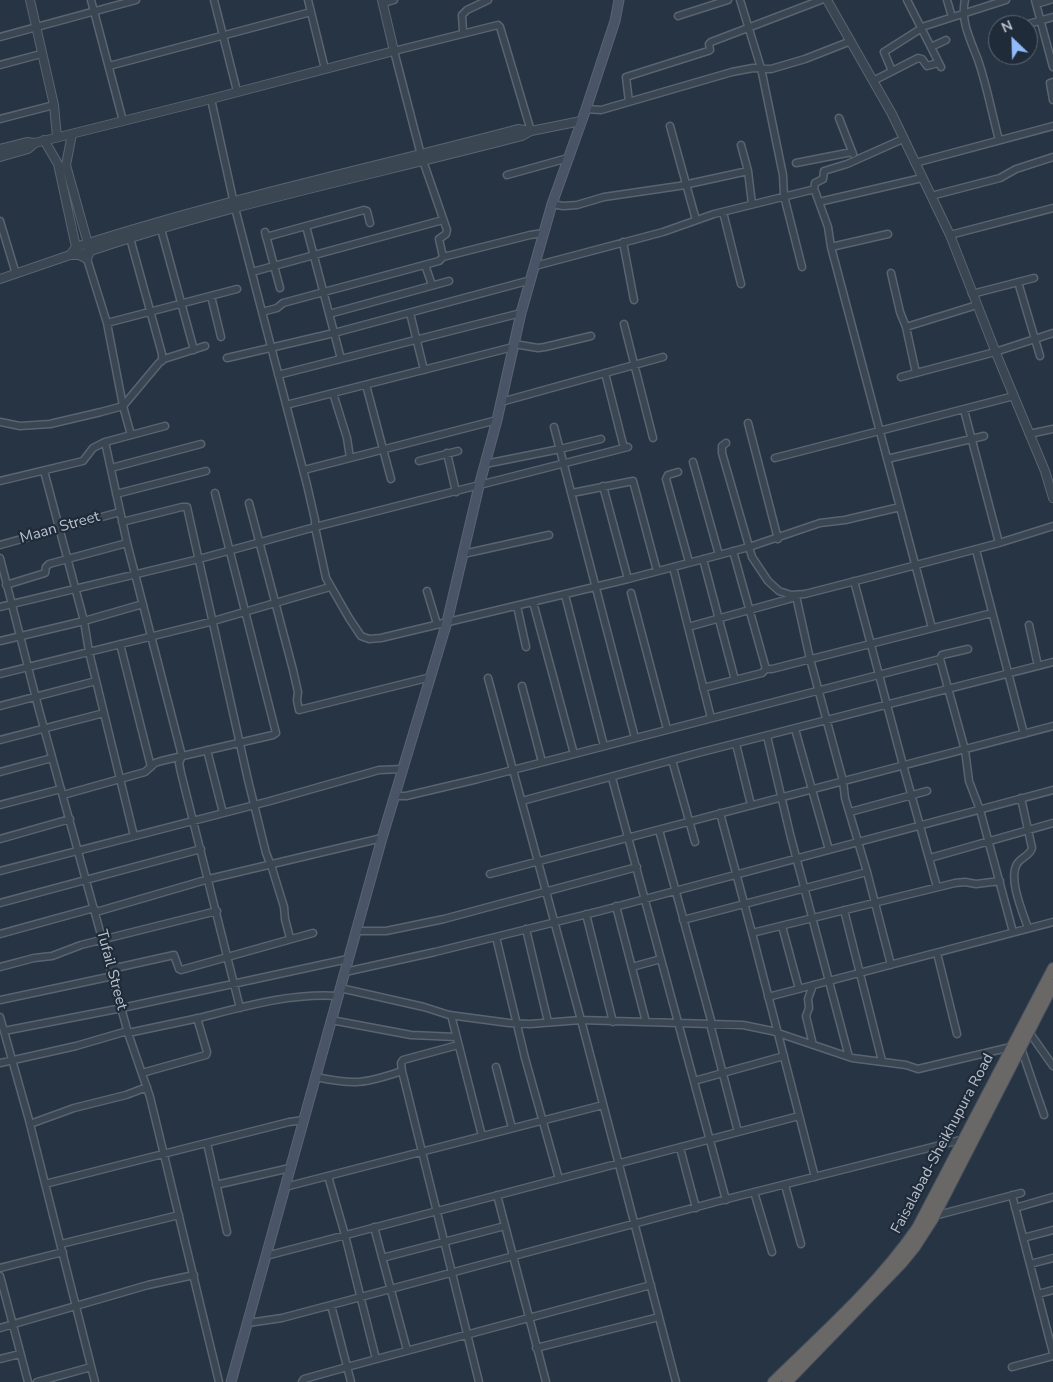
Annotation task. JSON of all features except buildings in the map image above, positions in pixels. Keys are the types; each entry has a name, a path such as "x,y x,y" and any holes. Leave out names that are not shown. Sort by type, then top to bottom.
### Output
{"highway":[{"name":"Faisalabad-Sheikhupura Road","path":"787,1382 902,1263 915,1247 934,1216 1017,1047 1053,968"},
{"name":"Faisalabad-Sheikhupura Road","path":"773,1382 871,1285 904,1247 932,1201 964,1139 1017,1047 1029,1032 1053,985"}],"main road":[{"path":"232,1382 382,838 447,622 479,486 497,420 521,313 552,204 615,21 619,0"}],"street":[{"path":"30,0 54,105 57,137"},
{"path":"91,0 123,121"},
{"path":"0,37 136,0"},
{"path":"214,0 237,91"},
{"path":"308,0 325,69"},
{"path":"394,0 383,2 422,158 447,233 439,239 443,257"},
{"path":"463,32 462,15 467,10 488,0"},
{"path":"678,16 728,0"},
{"path":"740,0 761,68 781,166 784,196 802,267"},
{"path":"629,102 626,77 708,51 710,50 710,42 821,0"},
{"path":"827,0 904,139 950,235 995,352 1045,471 1053,498"},
{"path":"873,81 919,58 928,66 940,65 907,0"},
{"path":"947,0 952,17"},
{"path":"965,0 963,13 965,26 978,61 1000,140"},
{"path":"892,71 884,52 921,28 1006,0"},
{"path":"1050,0 1036,2 1051,51 1053,67"},
{"path":"109,66 311,12"},
{"path":"1038,21 1053,17"},
{"path":"0,157 28,149 35,143 44,140 394,52 493,24 500,27 531,131"},
{"path":"931,47 946,40"},
{"path":"586,109 601,110 727,73 753,68 768,70 799,61 851,41"},
{"path":"0,65 41,54"},
{"path":"1053,82 1049,86 1053,100"},
{"path":"211,99 234,204 304,470 312,505 314,527 326,578 358,632 364,638 381,638 565,595 778,539 820,524 900,507"},
{"path":"0,120 54,105"},
{"path":"839,118 855,160"},
{"path":"0,279 89,247 234,204 422,158 518,129 531,131 581,120"},
{"path":"670,126 696,220"},
{"path":"915,163 1053,126"},
{"path":"72,134 66,165 89,247 87,259 107,323 123,406 131,435"},
{"path":"904,139 824,171 823,179 816,182 814,190 828,227 831,247 932,628"},
{"path":"44,140 58,164 75,252 87,259"},
{"path":"0,149 27,142 35,143"},
{"path":"741,145 748,171 752,204"},
{"path":"796,162 852,152"},
{"path":"931,196 1000,178 1016,169 1053,157"},
{"path":"507,175 568,158"},
{"path":"552,204 563,206 577,205 604,197 686,184 748,171"},
{"path":"819,202 922,178"},
{"path":"535,266 663,232 696,220 752,204 814,190"},
{"path":"89,247 161,229 234,204"},
{"path":"950,235 1053,208"},
{"path":"280,288 265,234 306,226 365,210 370,223"},
{"path":"723,212 741,284"},
{"path":"252,272 443,220"},
{"path":"0,221 16,274"},
{"path":"306,226 341,359"},
{"path":"161,229 194,350"},
{"path":"262,312 277,308 283,303 323,291 439,261 443,257 530,234 544,233"},
{"path":"831,247 888,234"},
{"path":"130,238 151,311 162,354 162,361"},
{"path":"623,242 634,300"},
{"path":"425,265 432,285"},
{"path":"891,273 916,373"},
{"path":"972,294 1034,278"},
{"path":"227,358 410,313 531,280"},
{"path":"329,314 448,281"},
{"path":"1018,282 1040,356"},
{"path":"107,323 237,288"},
{"path":"211,296 221,337"},
{"path":"906,327 977,305"},
{"path":"410,313 424,370"},
{"path":"278,375 521,313"},
{"path":"624,324 653,438"},
{"path":"901,377 995,352 1053,333"},
{"path":"286,405 514,346 546,347 591,336"},
{"path":"0,422 20,426 50,424 123,406 162,361 205,346"},
{"path":"501,402 663,357"},
{"path":"0,607 199,560 314,527 626,448 605,373"},
{"path":"366,385 391,479"},
{"path":"333,393 347,438 350,458"},
{"path":"775,458 1014,396"},
{"path":"964,410 1000,543"},
{"path":"304,470 497,420"},
{"path":"748,423 778,539"},
{"path":"0,482 83,461 93,448 105,442 166,426"},
{"path":"554,428 635,738"},
{"path":"1029,434 1053,429"},
{"path":"887,459 984,436"},
{"path":"485,464 601,439"},
{"path":"105,442 127,544 182,756 179,763 240,1008"},
{"path":"726,443 721,447 722,453 748,547 768,581 779,591 796,596"},
{"path":"111,468 201,444"},
{"path":"419,461 458,451"},
{"path":"447,454 456,492"},
{"path":"693,462 719,554"},
{"path":"44,470 84,621 89,652 134,836"},
{"path":"116,494 206,471"},
{"path":"678,472 668,476 666,479 689,562"},
{"path":"572,493 630,480 634,481 657,571"},
{"path":"603,486 628,579"},
{"path":"0,806 120,779 145,772 161,761 273,736 276,733 215,493"},
{"path":"249,503 298,692 299,710 430,677"},
{"path":"122,522 186,506 266,853 284,907 290,938"},
{"name":"Maan Street","path":"0,545 120,512"},
{"path":"688,627 796,596 976,550 1053,526"},
{"path":"463,554 548,535"},
{"path":"6,585 45,573 47,566 127,544"},
{"path":"976,550 1024,734"},
{"path":"734,551 766,669"},
{"name":"Tufail Street","path":"0,558 44,729 128,1033 142,1073 164,1155 219,1382"},
{"path":"703,559 735,680"},
{"path":"674,567 711,718"},
{"path":"854,582 937,887"},
{"path":"0,674 214,621 330,587"},
{"path":"427,591 437,624"},
{"path":"631,593 667,729"},
{"path":"565,595 604,746"},
{"path":"796,596 810,659 843,781 843,788 868,872 891,965"},
{"path":"533,602 574,754"},
{"path":"0,641 84,621 143,604"},
{"path":"517,606 526,647"},
{"path":"766,669 772,670 992,612"},
{"path":"1029,625 1038,666"},
{"path":"120,644 152,767"},
{"path":"394,796 406,796 574,754 880,675 940,659 943,655 968,649"},
{"path":"940,659 964,750 969,781 989,840 1013,932"},
{"path":"522,801 612,778 672,760 1053,662"},
{"path":"703,688 762,673 766,669"},
{"path":"488,678 581,1020 676,1382"},
{"path":"0,706 96,681"},
{"path":"522,686 542,762"},
{"path":"0,740 104,713"},
{"path":"490,874 1053,726"},
{"path":"795,729 829,850"},
{"path":"767,736 781,797 849,1057"},
{"path":"736,744 751,805"},
{"path":"207,750 223,813"},
{"path":"0,772 52,758"},
{"path":"672,760 695,842"},
{"path":"0,871 255,805 379,770 403,769"},
{"path":"612,778 646,898 726,1200"},
{"path":"345,972 586,914 1053,790"},
{"path":"850,812 927,791"},
{"path":"1021,798 1033,845 1032,851 1018,862 1014,874 1015,886 1028,928"},
{"path":"720,813 815,1177"},
{"path":"0,839 70,819"},
{"path":"930,858 1053,823"},
{"path":"659,830 738,1132"},
{"path":"0,934 209,879 382,838"},
{"path":"0,903 201,850"},
{"path":"356,931 386,931 444,919 637,867"},
{"path":"684,920 868,872"},
{"path":"752,933 959,882 976,884 1000,881"},
{"path":"616,906 646,1022"},
{"path":"844,910 882,1061"},
{"path":"0,967 34,958 52,956 81,945 216,911"},
{"path":"586,914 613,1022"},
{"path":"768,997 1053,922"},
{"path":"782,926 799,989"},
{"path":"526,929 548,1022"},
{"path":"0,1000 174,956 181,970 313,932"},
{"path":"496,937 559,1179"},
{"path":"937,953 957,1034"},
{"path":"4,1031 122,1008 348,959"},
{"path":"632,967 662,959"},
{"path":"813,985 808,1000 809,1008 806,1016 813,1045"},
{"path":"0,1064 76,1046 124,1032 128,1033 297,996 339,992 424,1007 451,1015 517,1023 581,1020 743,1025 849,1057 906,1064 920,1069 1017,1047 1044,1115"},
{"path":"451,1015 482,1136"},
{"path":"0,1017 30,1124 95,1382"},
{"path":"142,1073 206,1055 207,1052 197,1018"},
{"path":"331,1020 411,1035 456,1037"},
{"path":"1029,1032 1053,1066"},
{"path":"458,1045 403,1060 400,1063 479,1382"},
{"path":"694,1081 784,1056"},
{"path":"496,1066 512,1128"},
{"path":"316,1077 344,1083 356,1083 379,1079 402,1071"},
{"path":"30,1124 74,1108 146,1088"},
{"path":"285,1187 603,1105"},
{"path":"266,1256 799,1116"},
{"path":"45,1184 289,1122 304,1120"},
{"path":"248,1323 282,1318 754,1192 964,1139"},
{"path":"208,1143 227,1232"},
{"path":"680,1148 696,1208"},
{"path":"216,1185 290,1168"},
{"path":"328,1176 376,1358"},
{"path":"785,1184 801,1244"},
{"path":"754,1192 772,1252"},
{"path":"934,1216 1021,1193"},
{"path":"497,1195 546,1382"},
{"path":"1012,1195 1038,1294 1049,1325 1053,1352"},
{"path":"1015,1208 1053,1197"},
{"path":"61,1244 179,1216"},
{"path":"382,1258 505,1226"},
{"path":"374,1228 407,1350"},
{"path":"1023,1238 1053,1230"},
{"path":"0,1268 63,1252"},
{"path":"1030,1264 1053,1258"},
{"path":"0,1328 148,1285 194,1275"},
{"path":"0,1276 2,1294 13,1324 28,1382"},
{"path":"302,1382 304,1379 347,1366 650,1285"},
{"path":"1038,1294 1053,1290"},
{"path":"331,1305 351,1382"},
{"path":"536,1348 659,1317"},
{"path":"0,1359 20,1354"},
{"path":"1012,1367 1053,1356"},
{"path":"37,1382 91,1367"}]}
